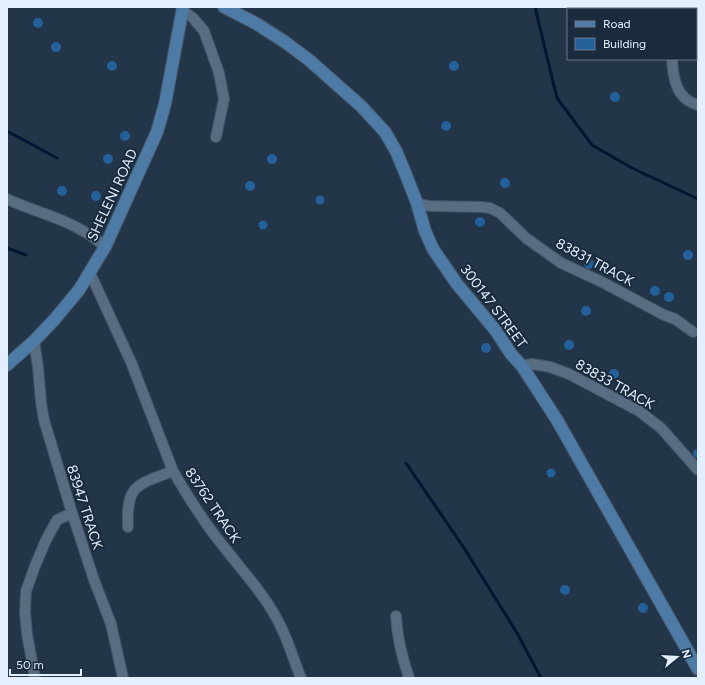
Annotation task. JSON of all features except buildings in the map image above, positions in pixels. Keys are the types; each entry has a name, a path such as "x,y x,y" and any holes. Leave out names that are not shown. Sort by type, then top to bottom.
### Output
{"street":[{"name":"300147 STREET","path":"224,7 257,24 285,42 332,80 361,106 385,132 396,151 433,249 456,284 522,366 557,420 698,669"},
{"path":"182,8 200,25 204,31 219,73 224,98 216,137"},
{"name":"SHELENI ROAD","path":"7,365 34,341 79,290 105,247 157,132 165,104 182,8"},
{"path":"672,60 673,76 679,92 684,98 698,104"},
{"path":"7,199 57,218 77,228 105,247"},
{"name":"83831 TRACK","path":"417,204 429,206 490,208 500,213 526,238 561,263 674,319 693,332"},
{"name":"83762 TRACK","path":"90,273 131,362 173,471 208,526 253,584 281,626 301,678"},
{"name":"83947 TRACK","path":"34,341 44,420 94,580 111,624 123,678"},
{"name":"83833 TRACK","path":"522,366 532,364 550,367 569,374 639,411 661,428 698,470"},
{"path":"128,527 128,506 132,491 149,480 173,471"},
{"path":"35,678 27,634 25,612 26,591 46,540 57,520 72,513"},
{"path":"396,616 397,634 401,654 409,678"}],"waterway":[{"path":"535,7 557,98 592,145 632,168 698,199"},
{"path":"7,131 57,158"},
{"path":"7,248 26,255"},
{"path":"406,463 464,548 517,633 541,678"}]}
